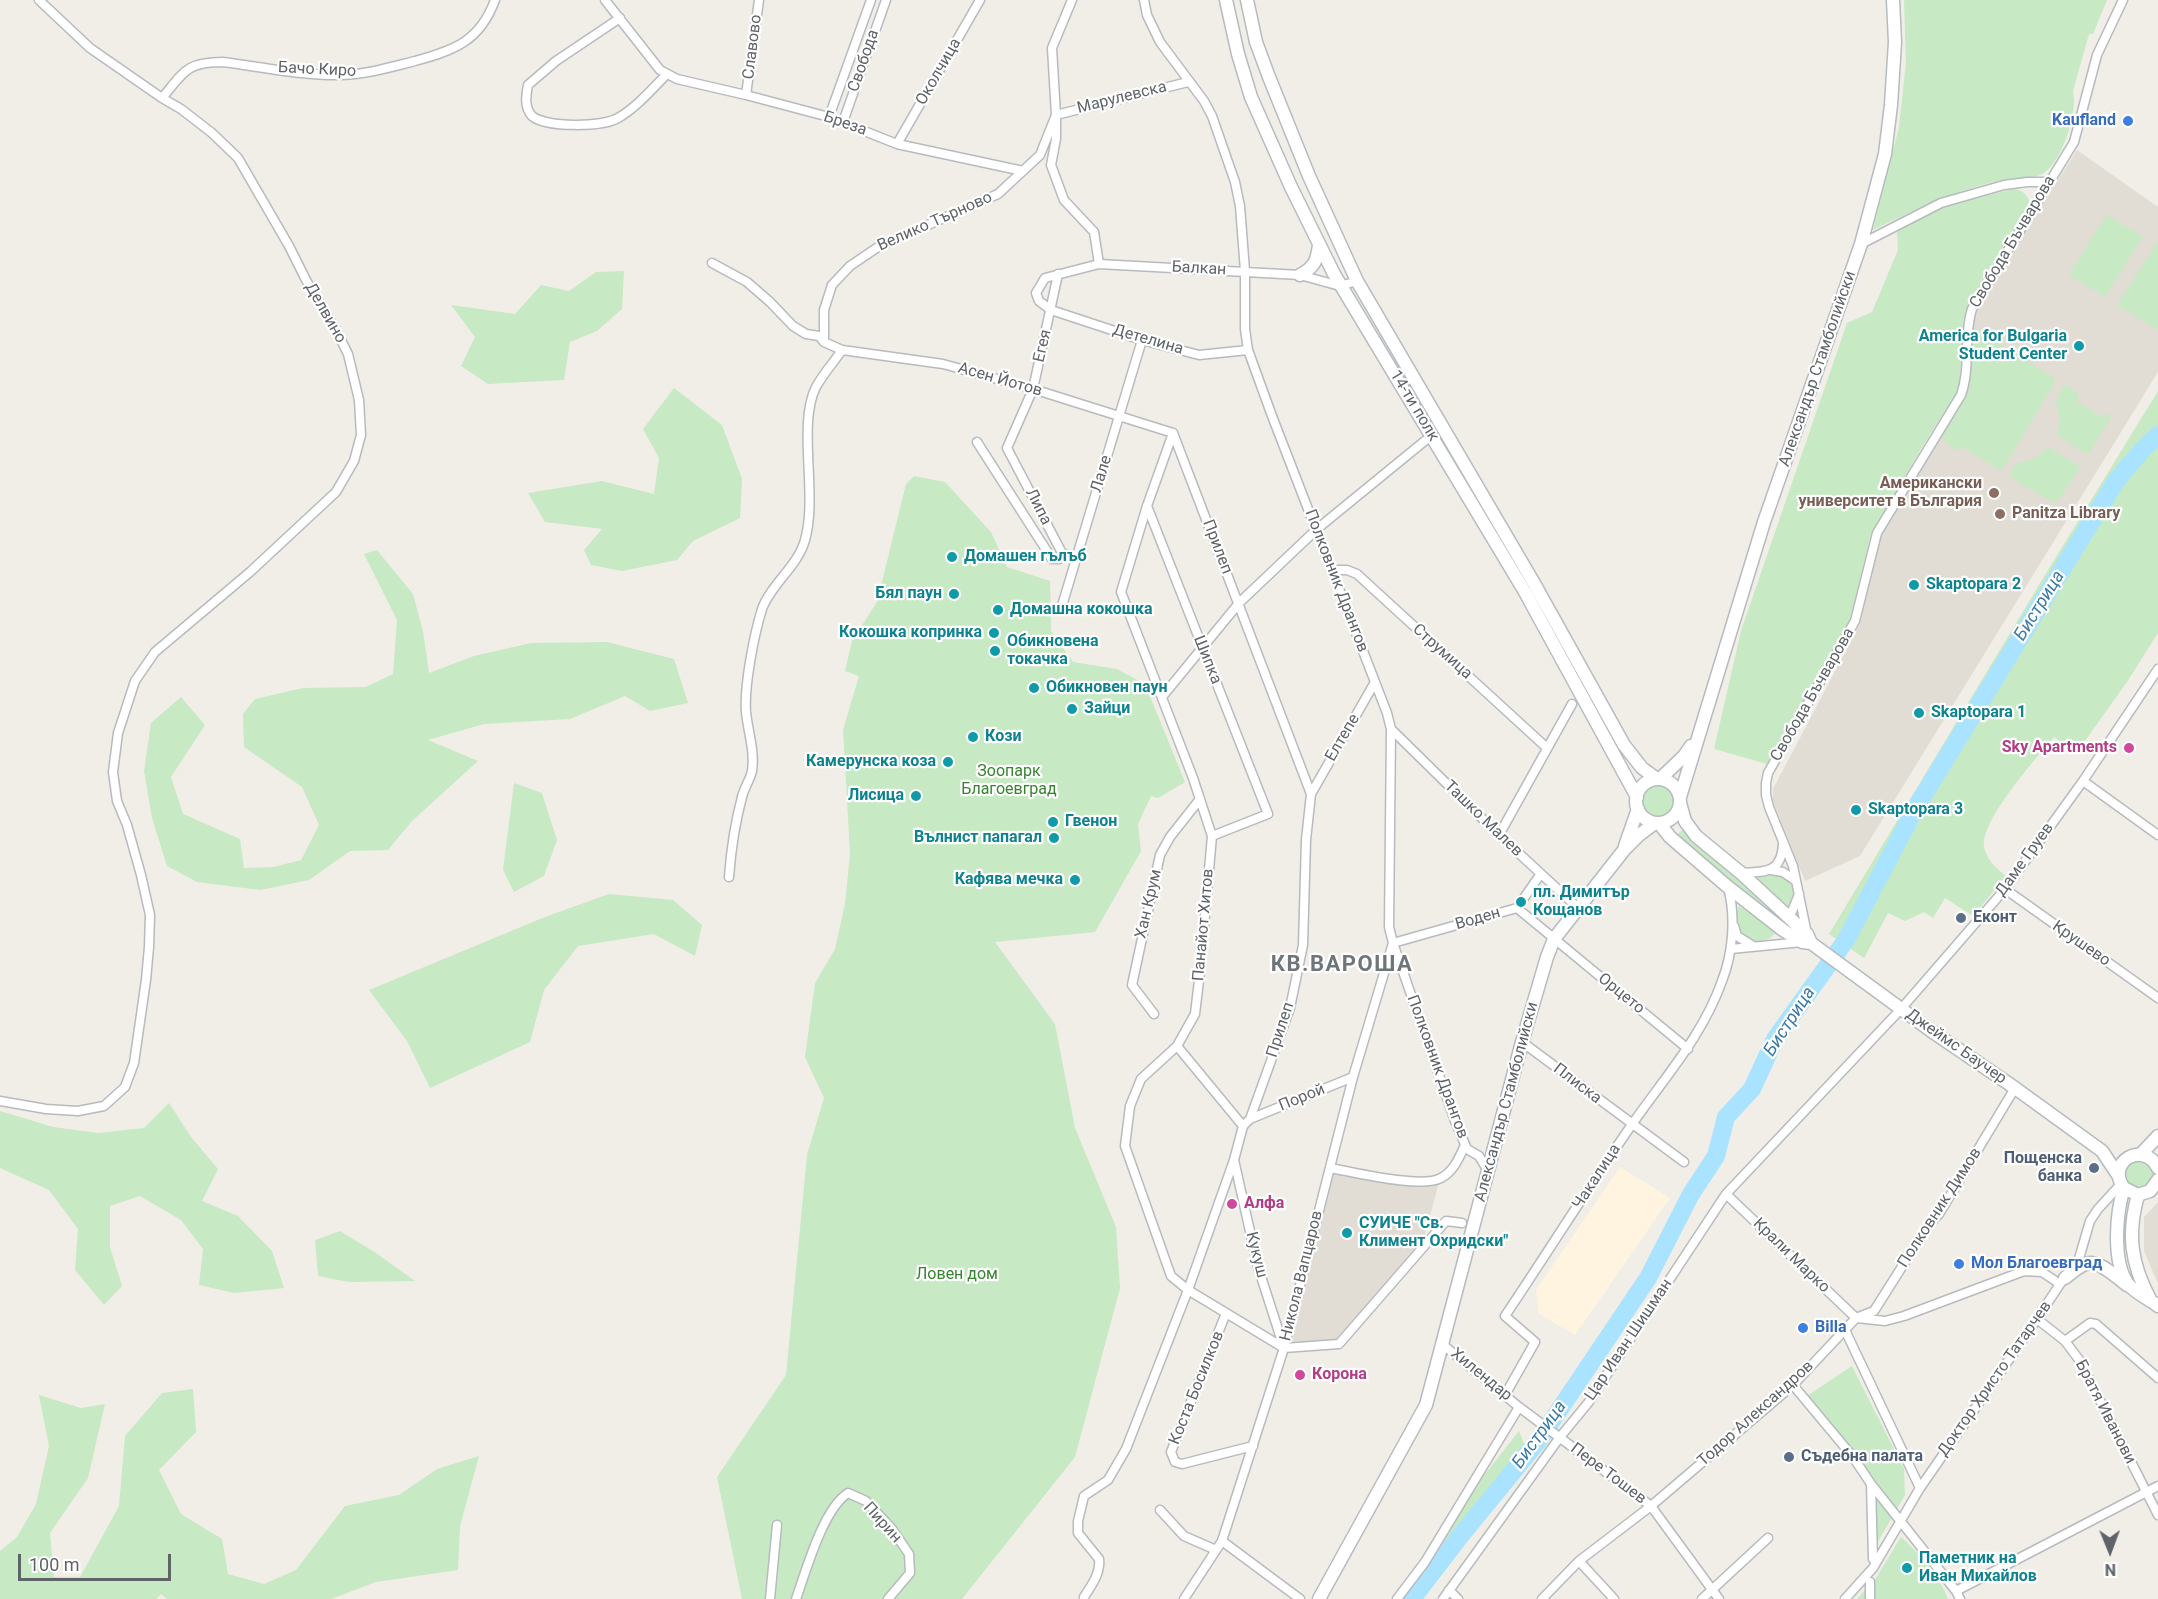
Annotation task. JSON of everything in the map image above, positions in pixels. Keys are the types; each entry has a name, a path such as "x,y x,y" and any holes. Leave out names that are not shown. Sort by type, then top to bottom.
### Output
{"street":[{"name":"Делвино","path":"0,1101 78,1111 104,1106 125,1087 134,1063 146,980 150,915 127,825 117,801 113,772 118,733 135,681 155,652 250,572 336,492 354,461 361,435 360,400 348,354 284,236 238,158 189,115 90,48 39,0"},
{"name":"Бачо Киро","path":"162,98 189,67 206,62 342,75 374,72 435,56 464,44 477,33 489,16 495,0"},
{"path":"605,0 620,18 660,70 667,74 633,107 605,123 564,124 534,118 528,110 526,99 528,85 555,61 620,18"},
{"name":"Славово","path":"746,94 759,0"},
{"name":"Свобода","path":"830,117 871,0"},
{"name":"Свобода","path":"843,122 886,0"},
{"name":"Околчица","path":"897,144 980,0"},
{"name":"Велико Търново","path":"824,342 824,310 832,285 850,266 878,247 998,194 1040,155 1056,115 1052,48 1072,0"},
{"name":"Полковник Дрангов","path":"1144,0 1153,29 1212,116 1234,182 1240,206 1245,271 1245,329 1248,350 1387,712 1391,729 1389,927 1455,1121 1465,1145 1479,1156 1488,1171"},
{"name":"14-ти полк","path":"1227,0 1238,54 1251,97 1291,187 1340,286 1525,592 1637,803"},
{"name":"14-ти полк","path":"1247,0 1256,42 1269,77 1309,176 1357,281 1535,585 1624,745 1642,768 1659,779"},
{"name":"Александър Стамболийски","path":"1680,800 1684,779 1764,522 1862,244 1885,154 1895,42 1893,0"},
{"name":"Свобода Бъчварова","path":"1807,940 1797,882 1784,839 1766,795 1768,773 1855,621 1877,533 1960,395 1966,376 1967,332 1972,309 2074,142 2097,55 2123,0"},
{"name":"Бреза","path":"667,74 677,79 746,94 830,117 897,144 1023,171"},
{"name":"Марулевска","path":"1056,115 1188,82"},
{"path":"1056,115 1056,139 1051,165 1064,200 1094,232 1099,264"},
{"path":"1862,244 1941,203 2004,185 2049,182"},
{"path":"1300,274 1314,266 1319,243"},
{"name":"Асен Йотов","path":"712,263 747,282 793,326 806,334 819,336 824,342 842,350 943,364 1033,389 1173,433"},
{"name":"Балкан","path":"1058,274 1099,264 1300,274 1340,286"},
{"path":"1051,310 1039,302 1036,293 1045,278 1058,274"},
{"name":"Егея","path":"1007,448 1033,389 1058,274"},
{"path":"1340,286 1357,281"},
{"name":"Детелина","path":"1051,310 1142,340 1199,355 1248,350"},
{"name":"Лале","path":"1061,609 1142,340"},
{"path":"729,877 742,795 752,772 746,695 752,653 762,610 769,594 790,567 805,542 810,502 808,418 815,388 842,350"},
{"name":"Панайот Хитов","path":"1173,433 1147,506 1121,592 1212,836 1195,1014 1177,1046 1141,1079 1130,1106 1125,1146 1171,1276 1188,1290 1284,1348"},
{"name":"Прилеп","path":"1173,433 1311,794 1306,840 1303,945 1290,1008 1250,1119 1243,1126"},
{"path":"1162,697 1239,603 1317,529 1432,435"},
{"path":"977,442 1053,559 1059,559 1062,553 1076,558"},
{"name":"Липа","path":"1007,448 1062,553"},
{"name":"Шипка","path":"1147,506 1268,814 1212,836"},
{"name":"Струмица","path":"1332,570 1347,570 1357,574 1547,748"},
{"name":"Даме Груев","path":"1726,1194 1901,1009 2005,889 2083,781 2158,669"},
{"name":"Елтепе","path":"1311,794 1375,682"},
{"path":"1499,835 1572,704"},
{"name":"Ташко Малев","path":"1391,729 1540,875 1578,908"},
{"name":"Александър Стамболийски","path":"1659,779 1684,756 1701,730"},
{"path":"1659,779 1673,785 1680,800 1673,817 1657,823 1646,819 1637,803 1645,783 1659,779"},
{"path":"2083,781 2158,835"},
{"name":"Хан Крум","path":"1154,1014 1132,985 1144,922 1160,855 1170,837 1200,799"},
{"name":"Джеймс Баучер","path":"1680,800 1685,821 1696,836 1741,873 1786,924"},
{"name":"Александър Стамболийски","path":"1624,850 1637,803"},
{"name":"Александър Стамболийски","path":"1319,1599 1426,1406 1522,1042 1554,939 1624,850 1639,835 1657,823"},
{"name":"Джеймс Баучер","path":"1657,823 1728,887 1786,924 1901,1009 2102,1151"},
{"path":"1771,870 1780,861 1784,839"},
{"path":"1741,873 1771,870 1783,872 1797,882"},
{"path":"1517,908 1540,875"},
{"name":"Чакалица","path":"1505,1395 1535,1342 1505,1316 1632,1125 1688,1049 1722,984 1731,949 1732,918 1728,887"},
{"name":"Крушево","path":"2005,889 2158,998"},
{"path":"1732,918 1737,936 1760,946 1777,938 1786,924 1799,892"},
{"name":"Воден","path":"1393,942 1517,908 1554,939"},
{"name":"Орцето","path":"1554,939 1688,1049"},
{"path":"1731,949 1807,940"},
{"name":"Никола Вапцаров","path":"1184,1599 1222,1540 1284,1348 1353,1077 1393,942"},
{"name":"Плиска","path":"1522,1042 1684,1161"},
{"path":"1084,1597 1100,1564 1099,1559 1078,1533 1078,1521 1084,1496 1108,1480 1126,1449 1188,1290 1234,1160 1243,1126 1177,1046"},
{"name":"Порой","path":"1250,1119 1353,1077"},
{"name":"Полковник Димов","path":"1856,1318 1874,1311 1929,1224 1939,1214 2015,1088"},
{"path":"2130,1286 2123,1274 2119,1257 2118,1212 2121,1164 2158,1136"},
{"path":"1330,1168 1419,1183 1440,1179 1456,1165 1465,1145"},
{"path":"2102,1151 2135,1155 2157,1162"},
{"path":"2102,1151 2121,1182 2138,1195"},
{"name":"Кукуш","path":"1234,1160 1258,1267 1284,1348"},
{"path":"2138,1195 2150,1191 2158,1180"},
{"name":"Доктор Христо Татарчев","path":"1845,1599 1866,1580 1920,1488 2062,1281 2078,1262 2090,1221 2121,1182"},
{"name":"Крали Марко","path":"1726,1194 1856,1318"},
{"name":"Цар Иван Шишман","path":"1443,1599 1560,1437 1588,1403 1726,1194"},
{"path":"2138,1195 2133,1212 2135,1268 2154,1303"},
{"path":"1284,1348 1339,1344 1446,1221 1462,1222"},
{"path":"1856,1318 1885,1321 1904,1316 2024,1271 2042,1272 2062,1281 2085,1264 2091,1263 2103,1268 2154,1303"},
{"name":"Коста Босилков","path":"1226,1313 1171,1452 1175,1462 1182,1464 1252,1446"},
{"name":"Тодор Александров","path":"1542,1599 1579,1562 1650,1506 1792,1385 1856,1318"},
{"name":"Братя Иванови","path":"2037,1319 2065,1341 2080,1361 2158,1515"},
{"path":"2065,1341 2090,1323 2096,1324 2158,1378"},
{"path":"1845,1330 1920,1488"},
{"name":"Хилендар","path":"1442,1344 1519,1407 1560,1437"},
{"path":"1792,1385 1853,1457 1871,1484 1958,1595 2158,1486"},
{"path":"1396,1599 1425,1562 1519,1407"},
{"name":"Пере Тошев","path":"1560,1437 1650,1506 1719,1599"},
{"path":"1871,1484 1873,1559"},
{"name":"Пирин","path":"796,1599 816,1542 839,1498 848,1493 866,1501 892,1529 909,1554 910,1573 888,1599"},
{"path":"1160,1510 1184,1536 1216,1550"},
{"path":"770,1599 777,1525"},
{"path":"1702,1599 1768,1538"},
{"path":"1222,1540 1300,1599"},
{"path":"1579,1562 1612,1597"},
{"path":"1866,1580 1870,1599"},
{"path":"1449,1590 1458,1599"}],"shaded area":[{"name":"Американски университет в България","path":"2077,150 2158,207 2158,372 1860,856 1805,881 1773,801 1773,789 1860,624 1881,533 1942,435 1966,391 1971,367 1972,326 1980,303"},
{"path":"1620,1167 1670,1198 1575,1335 1539,1314 1536,1290"},
{"path":"1330,1168 1419,1183 1440,1179 1421,1249 1340,1343 1284,1348"},
{"path":"2158,1202 2158,1284 2144,1251 2144,1217"}],"green space":[{"path":"1904,0 2107,0 2093,34 2089,34 2073,91 2073,111 2067,136 2056,160 2049,168 2037,176 1997,181 1965,190 1873,230 1899,127 1906,62"},
{"path":"2013,189 2024,193 2029,200 2027,209 1971,300 1963,320 1960,378 1957,392 1870,537 1851,618 1767,764 1714,749 1741,631 1847,323 1872,312 1898,250 1897,231 1942,207"},
{"path":"2106,215 2143,236 2105,297 2069,275"},
{"path":"2158,241 2158,330 2117,305"},
{"path":"624,271 622,309 597,331 570,342 564,380 488,384 461,366 475,337 451,305 515,314 541,285 569,291 596,272"},
{"path":"1972,326 2054,378 2055,382 2003,469 2000,470 1962,447 1959,451 1945,442 1942,435 1966,391 1971,367"},
{"path":"2063,386 2069,386 2080,396 2076,401 2104,418 2107,413 2112,416 2089,453 2085,453 2056,434 2060,422 2056,400"},
{"path":"674,388 722,425 742,479 740,518 693,541 677,560 622,571 591,565 584,550 602,529 545,522 528,493 602,481 654,494 659,458 643,429"},
{"path":"2158,391 2158,633 2127,682 2077,752 2054,737 2000,805 1985,835 1984,846 1989,860 2006,876 1973,916 1945,898 1933,918 1924,912 1905,921 1888,913 1864,958 1829,934"},
{"path":"2048,447 2080,468 2057,502 2052,502 2009,476 2016,463 2034,458"},
{"name":"Ловен дом","path":"914,476 945,482 991,532 1007,567 1050,581 1051,631 1073,662 1117,669 1145,684 1185,782 1158,798 1151,796 1138,824 1141,851 1095,932 995,942 1055,1024 1075,1128 1116,1227 1120,1288 1075,1457 962,1599 742,1599 717,1477 786,1375 807,1155 824,1098 805,1057 815,983 835,949 845,904 850,853 843,730 859,676 845,671 852,641 877,602 906,484"},
{"path":"377,550 413,594 423,631 429,673 474,656 531,643 607,642 674,659 688,703 650,711 625,696 570,719 484,724 428,740 478,761 412,821 388,850 350,851 309,880 260,890 197,882 167,866 152,818 144,771 151,723 181,697 205,725 171,777 183,814 240,839 244,868 273,867 301,860 319,825 302,787 244,747 243,714 255,699 303,688 366,687 393,674 397,620 364,554"},
{"path":"514,783 542,793 557,840 544,876 514,892 503,870"},
{"path":"1659,784 1671,789 1676,801 1671,813 1659,818 1647,813 1642,801 1647,789"},
{"path":"1685,827 1706,852 1783,922 1675,837"},
{"path":"1775,873 1790,884 1794,893 1789,911 1754,881 1762,875"},
{"path":"609,894 673,900 702,925 695,956 654,934 578,946 544,990 530,1042 430,1088 407,1041 369,990 545,917"},
{"path":"1739,906 1777,932 1769,939 1757,942 1741,935 1735,917"},
{"path":"169,1103 191,1137 218,1169 202,1201 238,1216 272,1251 284,1288 234,1293 199,1285 203,1249 181,1220 140,1196 110,1206 110,1247 122,1286 104,1305 75,1270 78,1229 49,1190 0,1168 0,1111 53,1127 98,1133 144,1128"},
{"path":"2139,1158 2150,1163 2155,1174 2150,1185 2139,1190 2128,1185 2123,1174 2128,1163"},
{"path":"340,1231 415,1281 349,1282 318,1276 315,1240"},
{"path":"1852,1366 1904,1469 1905,1495 1876,1545 1874,1483 1859,1456 1807,1396"},
{"path":"193,1389 196,1432 159,1470 181,1514 222,1539 228,1574 264,1584 296,1570 345,1506 399,1495 437,1469 479,1456 460,1526 458,1570 376,1582 331,1599 167,1599 161,1594 156,1599 0,1599 0,1551 17,1537 36,1504 49,1446 39,1395 81,1408 105,1404 88,1478 50,1533 54,1577 80,1577 119,1506 125,1436 162,1393"},
{"path":"1519,1431 1526,1449 1501,1494 1458,1537 1442,1546 1448,1521"},
{"path":"1901,1537 1928,1565 1948,1599 1857,1599 1876,1578"}],"waterway":[{"name":"Бистрица","path":"1412,1599 1539,1440 1648,1278 1691,1194 1716,1156 1726,1117 1752,1089 1775,1039 1846,940 1915,809 2116,481 2158,435"}],"place":[{"name":"Kaufland","path":"2128,121"},
{"name":"America for Bulgaria Student Center","path":"2079,346"},
{"name":"Американски университет в България","path":"1994,493"},
{"name":"Panitza Library","path":"2000,514"},
{"name":"Домашен гълъб","path":"952,557"},
{"name":"Skaptopara 2","path":"1914,585"},
{"name":"Бял паун","path":"954,594"},
{"name":"Домашна кокошка","path":"998,610"},
{"name":"Кокошка копринка","path":"994,633"},
{"name":"Обикновена токачка","path":"995,651"},
{"name":"Обикновен паун","path":"1034,688"},
{"name":"Зайци","path":"1072,709"},
{"name":"Skaptopara 1","path":"1919,713"},
{"name":"Кози","path":"973,737"},
{"name":"Sky Apartments","path":"2129,748"},
{"name":"Камерунска коза","path":"948,762"},
{"name":"Лисица","path":"916,796"},
{"name":"Skaptopara 3","path":"1856,810"},
{"name":"Гвенон","path":"1053,822"},
{"name":"Вълнист папагал","path":"1054,838"},
{"name":"Кафява мечка","path":"1075,880"},
{"name":"пл. Димитър Кощанов","path":"1521,902"},
{"name":"Еконт","path":"1961,918"},
{"name":"Пощенска банка","path":"2094,1168"},
{"name":"Алфа","path":"1232,1204"},
{"name":"СУИЧЕ \"Св. Климент Охридски\"","path":"1347,1233"},
{"name":"Мол Благоевград","path":"1959,1264"},
{"name":"Billa","path":"1803,1328"},
{"name":"Корона","path":"1300,1375"},
{"name":"Съдебна палата","path":"1789,1457"},
{"name":"Паметник на Иван Михайлов","path":"1907,1568"}],"district":[{"name":"КВ.ВАРОША","path":"1342,965"}],"park label":[{"name":"Зоопарк Благоевград","path":"1009,781"}]}
